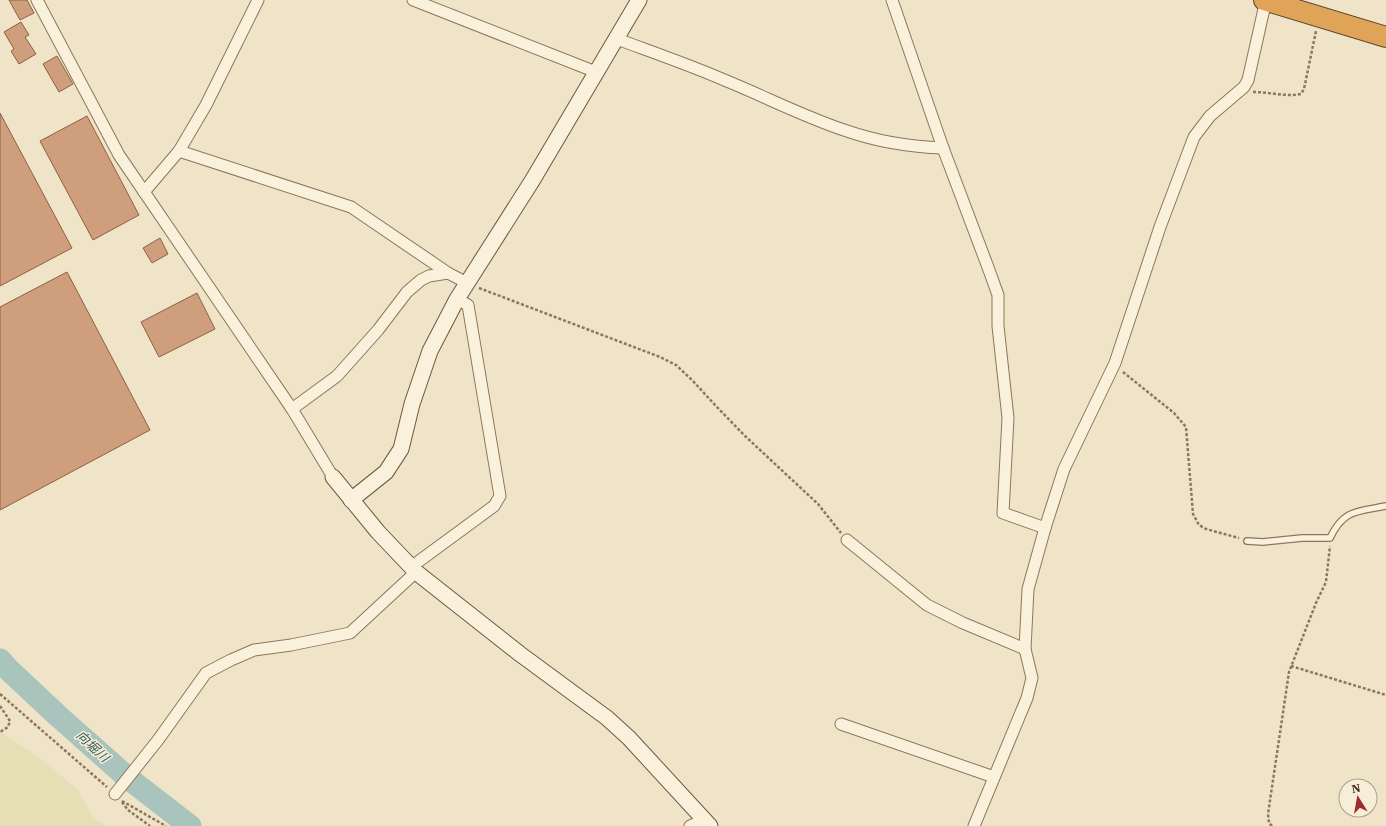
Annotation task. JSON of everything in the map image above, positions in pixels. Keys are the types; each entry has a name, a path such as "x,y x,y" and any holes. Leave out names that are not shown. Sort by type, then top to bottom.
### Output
{"highway":[{"path":"1265,0 1386,37"}],"street":[{"path":"37,0 119,155 292,409 334,477 351,500 413,570 520,654 607,718 629,738 701,824"},
{"path":"144,192 179,151 206,106 258,0"},
{"path":"413,0 596,72"},
{"path":"351,500 386,472 400,449 412,404 430,351 457,299 532,181 639,0"},
{"path":"892,0 943,148 998,295 998,326 1008,418 1003,513 1045,528"},
{"path":"974,826 1027,698 1032,678 1025,649 1028,589 1045,528 1064,469 1115,363 1160,227 1194,137 1210,116 1244,87 1248,80 1265,0"},
{"path":"617,39 721,78 812,118 848,132 893,142 924,147 943,148"},
{"path":"179,151 351,207 448,273 467,284"},
{"path":"292,409 338,376 378,330 407,292 421,280 429,276 448,273"},
{"path":"118,791 158,740 206,673 254,650 291,645 350,633 413,570 494,506 500,496 468,305 457,299"},
{"path":"847,540 927,605 963,623 1025,649"},
{"path":"841,724 994,777"}],"lane":[{"path":"1247,541 1263,542 1302,538 1330,538 1336,526 1346,516 1386,506"}],"path":[{"path":"1230,99 1246,93 1266,92 1290,96 1301,94 1304,88 1319,17"},
{"path":"467,284 660,357 676,365 745,436 818,504 847,540"},
{"path":"1115,363 1129,377 1174,413 1186,427 1193,514 1198,525 1206,529 1247,541"},
{"path":"1272,826 1268,814 1289,672 1316,603 1326,582 1330,538"},
{"path":"1291,666 1386,694"},
{"path":"0,694 118,791"},
{"path":"0,706 10,721 8,727 0,732"},
{"path":"150,826 128,810 120,800 166,826"}],"shaded area":[{"path":"0,732 40,758 78,790 93,818 107,826 0,826"}],"building":[{"path":"9,0 27,0 34,13 20,20"},
{"path":"21,22 29,35 25,37 36,54 19,64 11,51 14,49 4,32"},
{"path":"57,56 73,84 59,92 43,64"},
{"path":"0,113 72,248 0,286"},
{"path":"87,116 139,215 93,240 40,141"},
{"path":"160,238 168,254 152,263 143,248"},
{"path":"67,272 150,430 0,510 0,307"},
{"path":"197,293 215,329 159,357 141,322"}],"waterway":[{"name":"向堀川","path":"0,660 57,715 128,778 190,826"}]}
